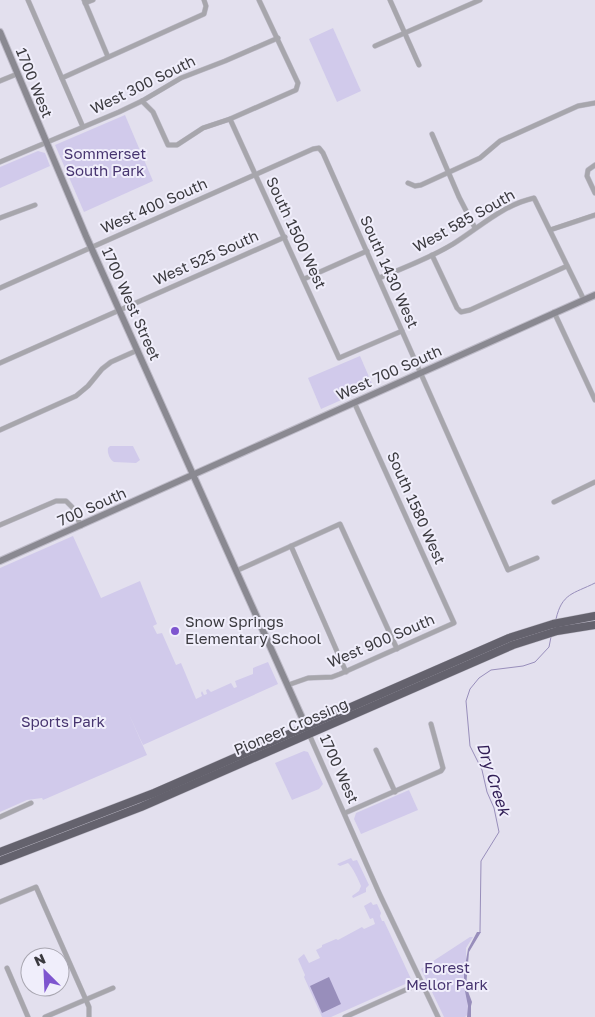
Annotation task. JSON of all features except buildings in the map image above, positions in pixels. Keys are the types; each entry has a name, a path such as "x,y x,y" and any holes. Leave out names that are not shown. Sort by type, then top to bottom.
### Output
{"highway":[{"name":"Pioneer Crossing","path":"0,861 142,807 509,638 595,616"},
{"name":"Pioneer Crossing","path":"554,628 595,624"},
{"name":"Pioneer Crossing","path":"0,852 138,799 296,731 308,730"}],"street":[{"path":"28,0 83,128"},
{"path":"93,0 85,2 108,57"},
{"path":"62,78 204,14 206,6 204,0"},
{"path":"142,101 153,112 168,145 177,145 203,128 230,119 296,90 298,83 259,0"},
{"path":"390,0 419,65"},
{"path":"376,46 480,0"},
{"name":"1700 West","path":"0,32 45,142"},
{"name":"West 300 South","path":"0,161 83,128 142,101 181,78 278,38"},
{"path":"0,81 17,74"},
{"path":"408,183 415,186 449,173 480,158 500,141 578,106 595,103"},
{"name":"South 1500 West","path":"230,119 339,358 402,331"},
{"path":"432,134 475,228"},
{"name":"1700 West Street","path":"45,142 194,475"},
{"name":"West 400 South","path":"0,288 319,148"},
{"name":"South 1430 West","path":"319,148 323,153 367,251 508,570 537,558"},
{"path":"595,165 588,170 587,176 595,193"},
{"name":"West 585 South","path":"379,278 432,255 453,244 493,215 534,198 550,230"},
{"path":"0,218 35,205"},
{"path":"584,300 550,230 595,215"},
{"name":"West 525 South","path":"0,363 285,237"},
{"path":"304,279 367,251"},
{"path":"432,255 456,308 461,312 470,310 567,266"},
{"name":"West 700 South","path":"194,475 595,295"},
{"path":"554,312 595,400"},
{"path":"0,430 76,396 111,362 138,350"},
{"name":"South 1580 West","path":"354,402 454,623"},
{"name":"1700 West","path":"194,475 368,869 438,1017"},
{"name":"700 South","path":"0,561 194,475"},
{"path":"554,502 595,482"},
{"path":"0,525 56,501 66,501 72,507 81,526"},
{"path":"236,570 340,524 397,649"},
{"path":"290,546 346,672"},
{"name":"West 900 South","path":"288,685 308,678 332,677 346,672 454,623"},
{"path":"345,814 441,771 443,768 431,724"},
{"path":"376,750 395,792"},
{"path":"0,817 31,803"},
{"path":"0,902 36,887 89,1007 89,1017"},
{"path":"7,968 28,1017"},
{"path":"345,1017 422,983"},
{"path":"45,1017 113,988"}],"green space":[{"path":"333,28 361,91 337,102 309,39"},
{"name":"Sommerset South Park","path":"125,115 153,181 84,212 55,145"},
{"path":"38,151 45,153 50,166 0,188 0,167"},
{"path":"360,356 373,386 321,409 308,378"},
{"path":"110,446 133,446 140,460 136,463 114,462 108,454"},
{"name":"Sports Park","path":"73,536 101,598 140,581 157,624 153,626 157,634 162,633 176,665 181,663 196,699 202,696 202,691 204,695 207,694 206,690 208,689 211,692 231,683 234,688 237,687 235,681 253,674 253,668 268,662 278,684 143,745 128,712 147,755 43,800 42,798 27,800 0,812 0,568"},
{"path":"304,751 308,752 323,784 319,789 292,800 275,763"},
{"path":"409,790 418,810 361,834 354,819 356,813"},
{"path":"351,858 353,861 357,860 369,885 366,888 366,892 353,898 352,896 359,891 361,886 359,881 348,863 340,866 337,864"},
{"path":"371,902 373,905 377,904 382,921 384,921 412,981 331,1017 322,1017 298,959 304,954 309,963 320,958 316,950 322,947 322,945 336,939 338,940 362,927 364,929 375,924 373,918 370,919 364,906"},
{"name":"Forest Mellor Park","path":"470,937 473,937 466,948 468,1014 465,1017 444,1017 421,969"}],"shaded area":[{"path":"477,932 481,932 469,952 466,986 472,1002 471,1017 467,1017 468,1006 464,986 464,972 468,949"},
{"path":"329,977 341,1004 322,1013 310,986"}],"waterway":[{"name":"Dry Creek","path":"556,619 558,610 565,599 595,583"},
{"name":"Dry Creek","path":"480,932 481,861 499,832 494,808 487,792 482,770 470,746 466,701 470,689 479,678 491,670 523,666 535,662 549,647 551,637"}],"place":[{"name":"Snow Springs Elementary School","path":"175,631"}]}
